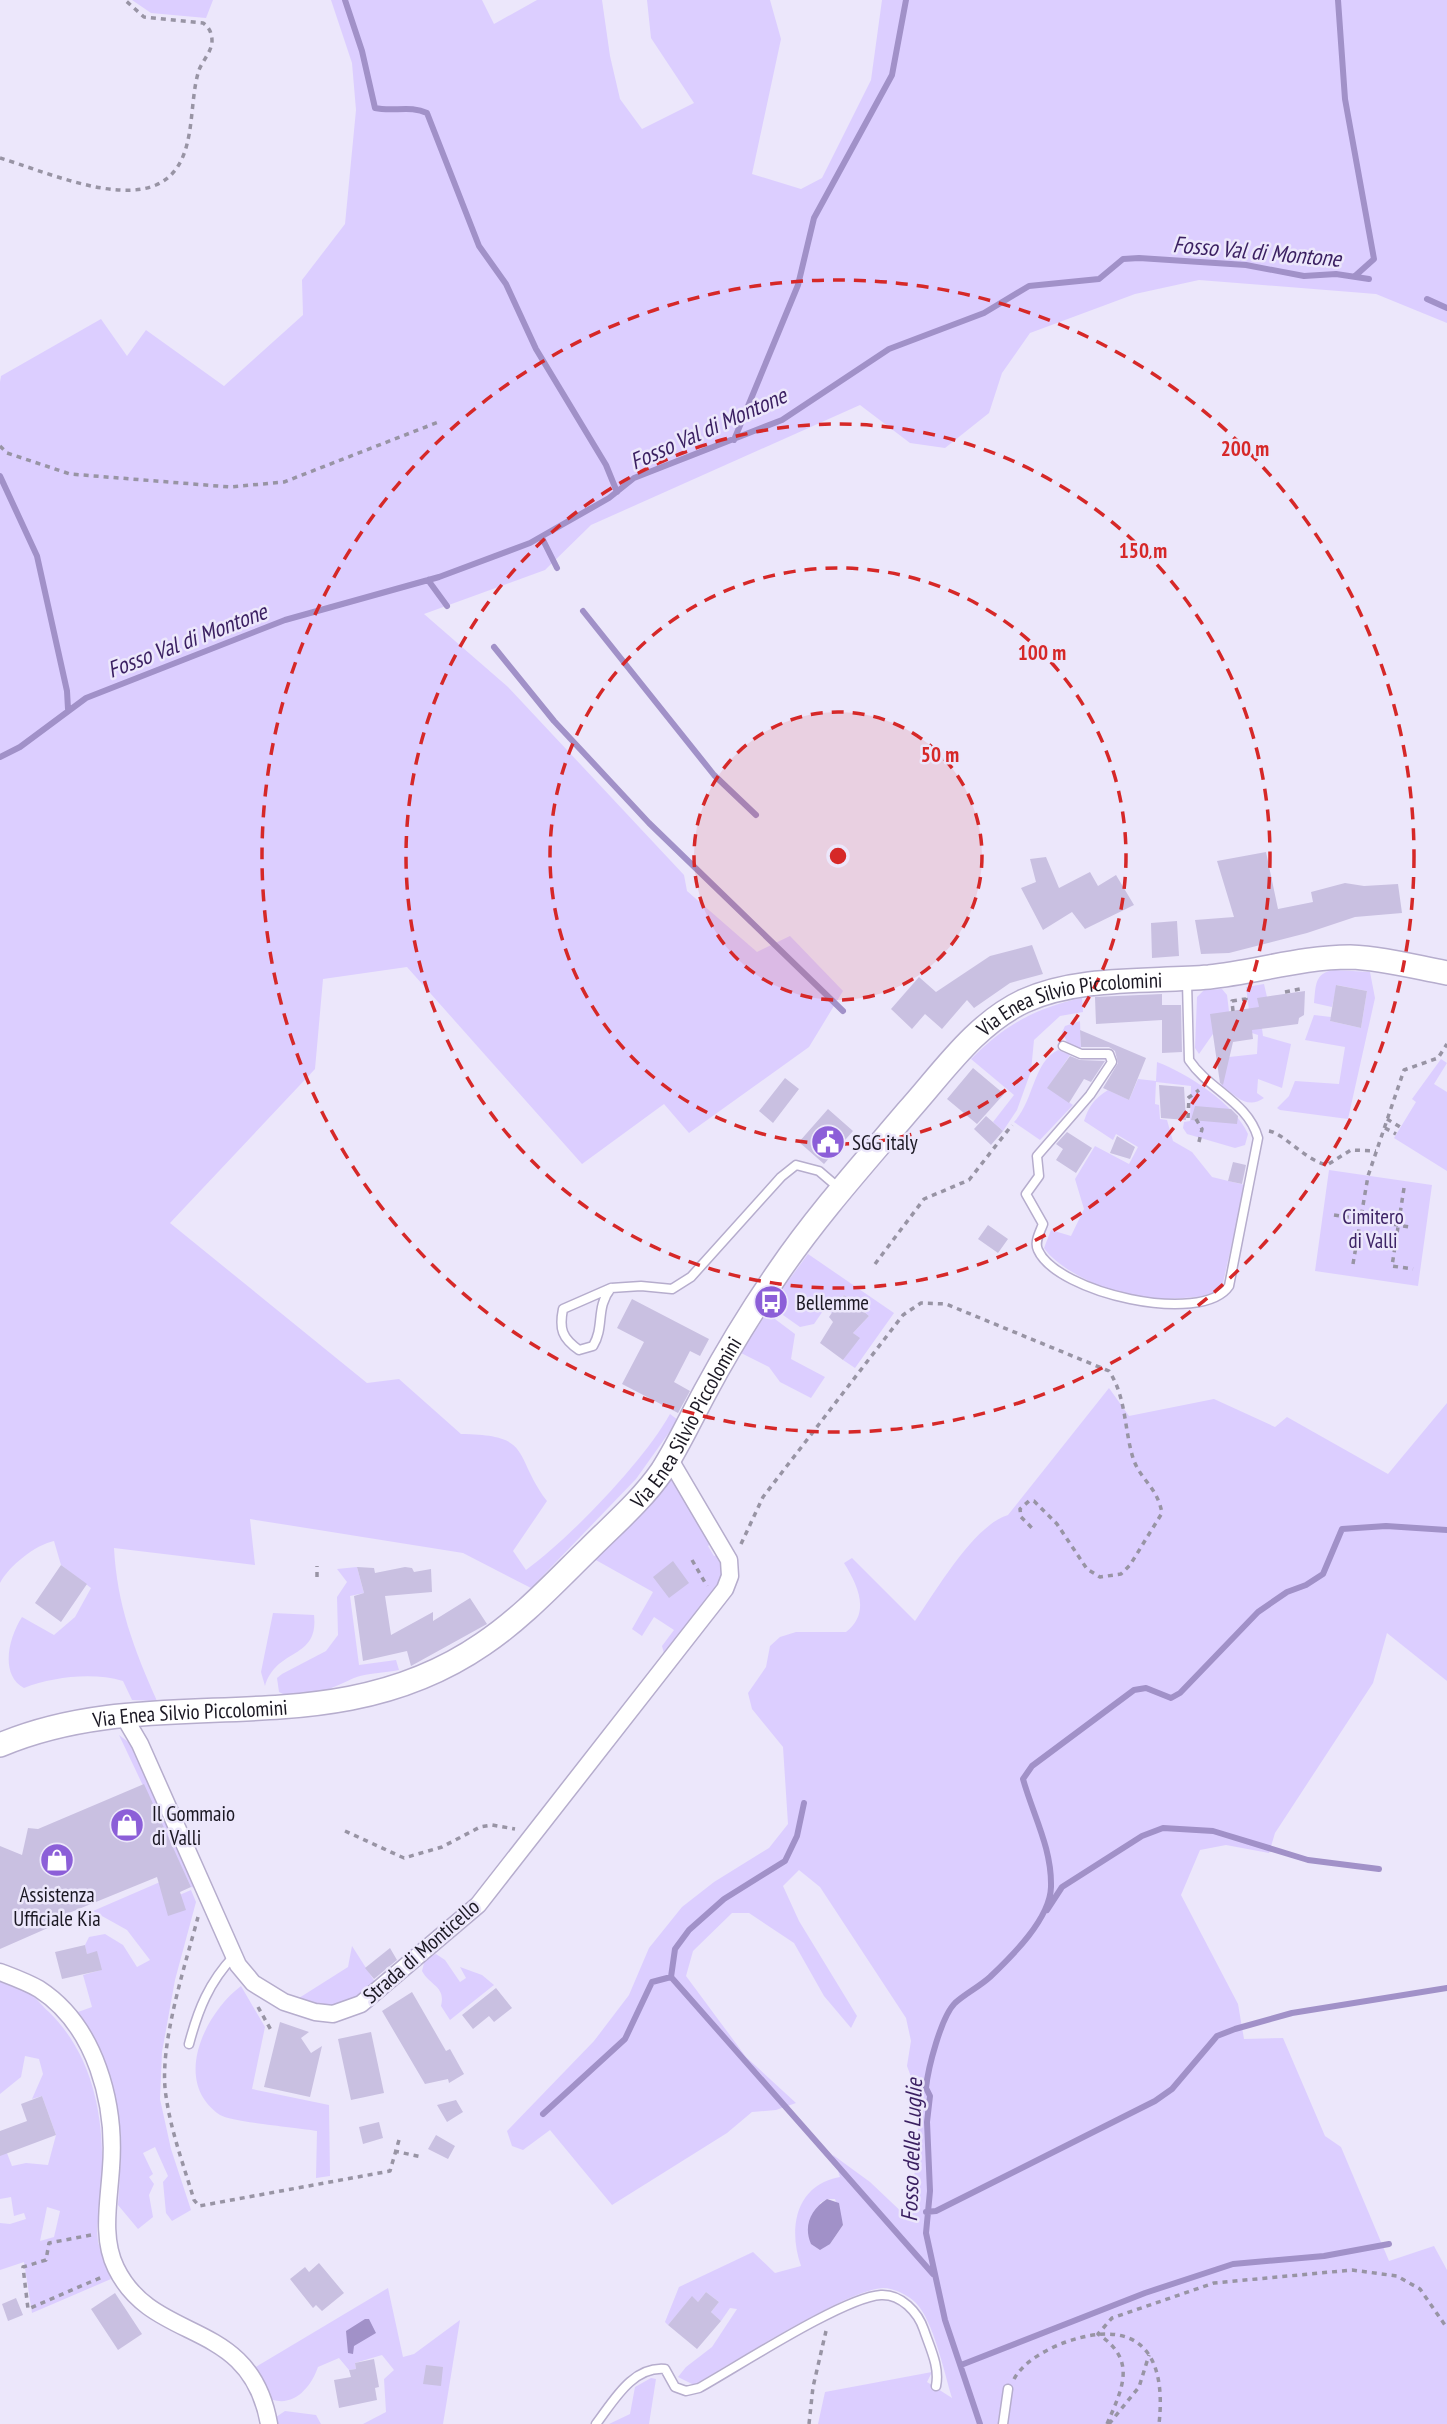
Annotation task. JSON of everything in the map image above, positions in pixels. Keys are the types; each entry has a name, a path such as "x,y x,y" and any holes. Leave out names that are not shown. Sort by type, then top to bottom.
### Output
{"main road":[{"name":"Via Enea Silvio Piccolomini","path":"0,1745 62,1723 123,1715 307,1706 374,1693 437,1671 487,1642 536,1601 641,1496 669,1458 758,1302 841,1190 966,1045 990,1022 1017,1004 1043,994 1079,987 1187,979 1348,957 1447,973"}],"street":[{"path":"669,1458 729,1560"},
{"name":"Strada di Monticello","path":"123,1715 234,1956 253,1983 284,2002 315,2012 334,2014 361,2004 411,1965 478,1905 725,1589 730,1576 729,1560"},
{"path":"0,1972 29,1984 54,2002 80,2031 92,2055 104,2088 111,2123 107,2232 113,2262 136,2297 158,2315 218,2343 237,2357 257,2386 269,2424"}],"lane":[{"path":"1063,1046 1081,1054 1109,1054 1112,1062 1090,1095 1037,1156 1039,1176 1026,1194 1043,1224 1036,1244 1037,1250 1054,1268 1074,1280 1129,1301 1208,1301 1223,1296 1229,1286 1258,1138 1254,1124 1242,1109 1215,1088 1189,1060 1187,979"},
{"path":"611,1288 601,1301 598,1337 593,1346 579,1350 566,1341 559,1326 562,1309 611,1288 641,1286 672,1289 691,1278 781,1177 796,1165 819,1171 841,1190"},
{"path":"189,2044 198,2007 221,1969 234,1956"},
{"path":"596,2424 629,2382 652,2368 664,2369 676,2387 686,2391 699,2388 829,2315 862,2299 883,2294 914,2309 921,2320 939,2374 936,2386"},
{"path":"1003,2424 1008,2389"}],"path":[{"path":"0,158 104,188 155,185 174,171 187,142 199,70 212,44 211,34 203,23 144,17 125,0"},
{"path":"0,446 7,453 70,474 230,487 284,482 441,421"},
{"path":"1285,992 1300,989"},
{"path":"1233,1011 1232,1002 1246,999 1244,995"},
{"path":"1353,1264 1360,1219 1376,1151 1404,1070 1438,1058 1447,1044"},
{"path":"1189,1097 1187,1118 1202,1119"},
{"path":"1196,1119 1202,1129 1198,1146"},
{"path":"1387,1119 1400,1127"},
{"path":"875,1264 923,1199 969,1180 1012,1125"},
{"path":"1385,1128 1396,1134"},
{"path":"1258,1138 1270,1130 1315,1162 1327,1165 1351,1150 1376,1151"},
{"path":"1404,1188 1392,1266 1413,1269"},
{"path":"1334,1215 1410,1227"},
{"path":"729,1560 746,1538 763,1497 903,1315 929,1301 946,1304 1109,1371 1114,1379 1129,1426 1135,1462 1158,1495 1162,1513 1130,1565 1121,1574 1100,1577 1087,1569 1057,1524 1034,1501 1029,1501 1020,1509 1021,1517 1035,1531"},
{"path":"692,1560 712,1594"},
{"path":"317,1566 317,1577"},
{"path":"345,1831 404,1858 442,1847 480,1827 492,1825 535,1832"},
{"path":"205,1892 181,1981 166,2055 165,2094 194,2200 199,2206 390,2171 398,2140"},
{"path":"266,2022 271,2030"},
{"path":"394,2151 422,2157"},
{"path":"107,2232 49,2243 46,2260 23,2267 28,2309 104,2276 113,2262"},
{"path":"1098,2334 1112,2318 1214,2283 1352,2270 1397,2276 1420,2289 1447,2328"},
{"path":"810,2424 813,2387 829,2315"},
{"path":"1008,2389 1017,2374 1032,2360 1055,2347 1111,2332 1128,2336 1149,2355 1159,2377 1162,2403 1159,2424"},
{"path":"1098,2334 1115,2346 1122,2359 1124,2376 1108,2424"},
{"path":"1108,2424 1139,2387 1149,2355"}],"green space":[{"path":"132,0 213,0 206,18 151,13"},
{"path":"331,0 482,0 494,24 537,0 602,0 610,56 620,99 642,129 694,103 651,38 647,0 770,0 781,39 752,174 801,189 822,178 871,80 882,0 1447,0 1447,323 1376,294 1199,280 1135,294 1030,333 1002,373 989,413 945,448 910,443 860,405 591,525 545,570 424,614 508,687 684,875 687,891 757,952 790,936 843,991 809,1047 689,1133 664,1104 582,1164 407,967 323,979 315,1069 170,1223 367,1383 399,1379 461,1434 484,1435 511,1443 524,1459 547,1501 513,1551 526,1570 605,1498 643,1454 670,1414 678,1420 636,1479 531,1588 463,1553 250,1519 255,1565 114,1548 119,1589 128,1626 157,1701 132,1700 123,1681 111,1678 86,1676 47,1681 24,1688 16,1682 9,1666 10,1646 22,1617 54,1635 75,1617 91,1588 61,1565 54,1541 23,1557 0,1583 1,376 101,319 127,356 146,330 224,386 303,315 302,280 345,224 356,110 352,63"},
{"path":"1334,970 1370,972 1375,998 1348,1119 1280,1110 1277,1108 1289,1096 1295,1081 1339,1084 1345,1047 1305,1040 1314,1015 1331,1017 1330,1021 1361,1028 1367,991 1337,985 1332,1007 1314,1003 1319,977"},
{"path":"1264,984 1267,997 1258,999 1263,1036 1291,1044 1282,1088 1258,1079 1257,1093 1264,1098 1252,1103 1237,1097 1221,1085 1229,1057 1257,1054 1258,1035 1252,1033 1246,987"},
{"path":"1222,989 1227,995 1229,1011 1199,1054 1195,1048 1197,997 1204,990"},
{"path":"1082,998 1083,1012 1060,1016 1034,1040 1031,1071 1017,1110 1003,1131 993,1122 1014,1095 971,1059 1009,1027 1050,1007"},
{"path":"1080,1021 1081,1050 1068,1044 1062,1032 1065,1026"},
{"path":"1058,1050 1070,1055 1048,1088 1073,1105 1040,1140 1014,1122 1026,1104 1043,1063"},
{"path":"1441,1059 1447,1063 1434,1084 1447,1092 1447,1171 1394,1138 1416,1102 1412,1099"},
{"path":"1157,1062 1209,1091 1233,1112 1248,1134 1245,1145 1235,1148 1187,1134 1183,1128 1184,1122 1190,1121 1191,1086 1156,1082 1155,1104 1159,1105 1160,1119 1167,1120 1173,1141 1192,1152 1212,1177 1245,1185 1223,1283 1211,1296 1145,1299 1119,1293 1075,1274 1062,1266 1044,1248 1051,1230 1071,1236 1084,1209 1075,1179 1095,1146 1129,1164 1138,1147 1116,1134 1113,1140 1084,1121 1090,1107 1108,1090 1129,1100 1138,1079 1156,1081"},
{"name":"Cimitero di Valli","path":"1329,1170 1432,1185 1418,1286 1315,1271"},
{"path":"808,1254 894,1313 855,1368 843,1360 859,1338 853,1333 869,1316 844,1295 832,1313 825,1308 814,1324 800,1327 773,1308 777,1296"},
{"path":"771,1316 795,1334 791,1359 825,1377 811,1398 780,1382 769,1367 741,1353 764,1317"},
{"path":"1109,1388 1129,1416 1214,1399 1275,1427 1287,1417 1388,1474 1447,1403 1447,1681 1387,1633 1373,1683 1275,1833 1269,1853 1226,1845 1200,1850 1181,1895 1238,2004 1244,2039 1283,2038 1325,2136 1341,2147 1389,2261 1434,2246 1447,2270 1447,2424 818,2424 825,2392 932,2372 927,2382 952,2398 933,2335 922,2311 905,2295 883,2288 866,2292 818,2314 694,2385 678,2377 686,2367 712,2347 737,2309 730,2308 721,2321 711,2312 719,2302 706,2292 698,2302 692,2297 668,2325 665,2322 679,2287 753,2252 775,2273 801,2266 795,2238 799,2211 804,2199 813,2189 840,2177 833,2155 870,2182 908,2218 912,2206 920,2101 907,2066 911,2041 906,2018 820,1887 799,1870 783,1886 799,1921 857,2016 851,2028 824,1996 794,1943 749,1913 732,1913 693,1951 686,1976 746,2057 796,2103 776,2110 752,2112 727,2133 612,2205 550,2130 523,2150 512,2146 507,2131 594,2041 629,1995 649,1948 682,1907 714,1882 769,1848 788,1824 783,1747 752,1709 748,1693 766,1667 770,1646 780,1637 796,1632 846,1632 854,1624 860,1599 844,1563 852,1558 915,1621 969,1545 995,1521 1008,1515","holes":["835,2199 843,2225 830,2244 820,2203"]},
{"path":"673,1474 712,1543 708,1546 714,1556 720,1555 727,1574 665,1657 662,1646 674,1630 654,1617 642,1636 632,1629 653,1592 594,1559"},
{"path":"357,1567 364,1593 350,1596 359,1665 396,1660 399,1670 359,1676 307,1696 287,1696 279,1692 277,1678 326,1651 338,1635 337,1597 347,1582 337,1569"},
{"path":"273,1613 314,1615 314,1629 304,1647 278,1665 265,1686 261,1672"},
{"path":"119,1735 135,1747 197,1888 191,1887"},
{"path":"160,1882 168,1900 191,1890 196,1902 175,1980 162,2052 160,2099 171,2149 191,2210 172,2221 166,2213 163,2182 168,2176 155,2147 143,2153 153,2174 149,2177 154,2184 149,2195 153,2217 138,2229 118,2205 120,2127 112,2083 93,2038 78,2012 92,2007 83,1975 101,1970 97,1952 87,1954 85,1945 89,1937 105,1934 123,1945 137,1967 150,1960 127,1930 93,1911"},
{"path":"352,1946 375,1982 358,1996 340,2004 321,2004 299,1998 348,1967"},
{"path":"436,1954 445,1960 460,1982 466,1978 460,1967 482,1975 494,1985 450,2020 441,2006 439,1990 422,1971 425,1959"},
{"path":"0,1982 33,1996 68,2034 92,2085 102,2142 97,2229 98,2242 111,2279 32,2313 24,2262 0,2270 0,2223 10,2224 26,2219 24,2213 14,2216 11,2197 0,2199 0,2135 12,2166 26,2163 48,2165 56,2135 42,2096 32,2099 43,2074 39,2059 25,2056 21,2077 0,2094","holes":["47,2207 60,2211 54,2237 40,2241"]},
{"path":"241,1986 265,2027 252,2089 329,2105 330,2176 316,2178 317,2131 227,2118 205,2101 198,2085 196,2067 199,2048 216,2013"},
{"path":"388,2288 403,2357 414,2354 460,2320 443,2424 363,2424 386,2412 384,2379 394,2370 382,2355 355,2363 356,2369 349,2370 339,2358 318,2367 306,2388 295,2397 273,2400 254,2368"},
{"path":"651,2378 656,2379 649,2424 609,2424 630,2414 635,2387"},
{"path":"285,2411 316,2415 321,2424 277,2424 276,2417"}],"shaded area":[{"path":"827,2199 839,2203 843,2225 830,2244 820,2250 811,2244 808,2224 813,2213"},
{"path":"369,2319 376,2333 354,2346 353,2354 348,2353 346,2331"}],"building":[{"path":"1266,852 1278,909 1313,902 1311,892 1345,883 1364,886 1398,884 1402,913 1355,917 1307,933 1229,953 1201,954 1195,920 1234,917 1217,861"},
{"path":"1046,857 1059,888 1090,872 1098,886 1116,875 1134,905 1085,929 1072,912 1043,930 1021,888 1036,882 1030,859"},
{"path":"1177,921 1179,956 1152,958 1151,923"},
{"path":"1032,945 1043,974 1010,983 974,1008 967,1000 942,1029 925,1014 912,1029 891,1009 919,977 936,992 990,956"},
{"path":"1336,985 1367,991 1361,1028 1330,1021"},
{"path":"1305,991 1304,1015 1299,1018 1298,1024 1252,1030 1253,1039 1233,1042 1223,1085 1220,1083 1210,1014 1259,1007 1257,998"},
{"path":"1162,994 1162,1005 1181,1005 1182,1052 1162,1053 1162,1020 1096,1024 1095,997"},
{"path":"1080,1030 1146,1058 1129,1100 1103,1088 1118,1063 1115,1051 1109,1047 1081,1047"},
{"path":"1070,1056 1080,1060 1105,1061 1091,1082 1084,1079 1069,1103 1047,1088"},
{"path":"973,1068 1004,1094 977,1124 947,1099"},
{"path":"785,1078 799,1089 773,1123 759,1111"},
{"path":"1159,1085 1184,1087 1186,1120 1161,1118"},
{"path":"1195,1106 1231,1109 1238,1116 1237,1124 1191,1120"},
{"path":"828,1109 853,1131 824,1164 799,1142"},
{"path":"986,1116 1003,1131 991,1145 974,1129"},
{"path":"1067,1132 1092,1148 1076,1173 1056,1160 1063,1149 1056,1144"},
{"path":"1117,1136 1135,1147 1130,1159 1110,1153"},
{"path":"1233,1162 1246,1165 1242,1184 1228,1181"},
{"path":"988,1225 1008,1239 998,1253 978,1239"},
{"path":"844,1295 869,1316 853,1333 860,1338 843,1360 820,1343 833,1322 829,1317"},
{"path":"632,1299 709,1339 700,1356 690,1351 674,1382 690,1391 678,1413 622,1384 644,1342 617,1328"},
{"path":"673,1561 689,1583 669,1598 653,1577"},
{"path":"61,1565 87,1584 61,1622 35,1603"},
{"path":"357,1567 374,1568 375,1573 405,1567 412,1568 414,1572 431,1569 432,1592 385,1596 391,1635 433,1612 433,1621 470,1598 487,1624 411,1666 407,1651 363,1661 354,1596 364,1593"},
{"path":"144,1784 191,1887 180,1892 186,1910 168,1916 157,1877 64,1915 66,1920 0,1949 0,1846 22,1855 28,1828 38,1829"},
{"path":"85,1945 87,1954 97,1951 102,1970 62,1979 55,1952"},
{"path":"390,1948 397,1960 374,1979 365,1968"},
{"path":"496,1988 512,2008 494,2022 489,2016 473,2029 462,2015"},
{"path":"412,1992 446,2051 450,2049 464,2074 449,2083 448,2079 425,2084 382,2011"},
{"path":"280,2022 309,2032 301,2038 311,2053 322,2046 310,2097 264,2087"},
{"path":"371,2032 384,2093 351,2100 338,2039"},
{"path":"42,2096 56,2135 0,2156 0,2131 27,2121 21,2104"},
{"path":"456,2100 463,2112 447,2122 437,2105"},
{"path":"379,2122 383,2138 363,2144 359,2127"},
{"path":"436,2135 455,2146 448,2159 428,2149"},
{"path":"319,2263 344,2293 322,2311 316,2305 313,2308 290,2279 305,2267 309,2272"},
{"path":"706,2292 719,2302 711,2312 721,2321 697,2349 668,2325 692,2296 698,2302"},
{"path":"115,2293 142,2334 118,2350 91,2309"},
{"path":"16,2298 23,2315 8,2321 2,2304"},
{"path":"374,2359 379,2387 375,2388 377,2400 339,2408 334,2380 351,2377 349,2370 356,2369 355,2363"},
{"path":"426,2365 443,2367 441,2386 423,2384"}],"waterway":[{"path":"345,0 362,51 375,108 415,109 427,113 479,246 506,284 536,349 606,465 617,492"},
{"path":"734,440 798,285 814,218 892,75 906,0"},
{"path":"1338,0 1345,99 1374,259 1355,276"},
{"name":"Fosso Val di Montone","path":"0,757 20,747 86,698 285,620 439,577 530,543 609,498 634,478 782,420 889,349 984,313 1029,286 1099,279 1123,259 1139,258 1246,265 1304,276 1336,274 1369,279"},
{"name":"Fosso Val di Montone","path":"1427,299 1447,308"},
{"path":"0,476 37,556 67,691 68,709"},
{"path":"542,538 557,568"},
{"path":"428,580 447,606"},
{"path":"583,611 714,775 756,815"},
{"path":"494,647 554,721 649,823 843,1011"},
{"name":"Fosso delle Luglie","path":"980,2424 945,2320 926,2233 930,2191 927,2122 930,2096 926,2088 936,2043 950,2010 959,1999 990,1977 1019,1948 1037,1924 1049,1899 1051,1887 1048,1859 1023,1779 1032,1766 1134,1690 1146,1688 1171,1698 1180,1693 1258,1612 1287,1592 1306,1585 1323,1574 1342,1529 1386,1526 1447,1530"},
{"path":"804,1803 797,1836 785,1861 724,1899 689,1930 675,1949 671,1977 933,2274"},
{"path":"1047,1910 1062,1887 1142,1836 1163,1828 1213,1831 1308,1860 1379,1869"},
{"path":"543,2114 625,2039 652,1982 671,1977"},
{"path":"926,2212 936,2211 1155,2101 1172,2089 1217,2036 1292,2013 1447,1988"},
{"path":"961,2365 1145,2293 1233,2264 1324,2256 1389,2244"}],"place":[{"name":"SGG italy","path":"828,1142"},
{"name":"Bellemme","path":"771,1302"},
{"name":"Il Gommaio di Valli","path":"127,1825"},
{"name":"Assistenza Ufficiale Kia","path":"57,1860"}]}
